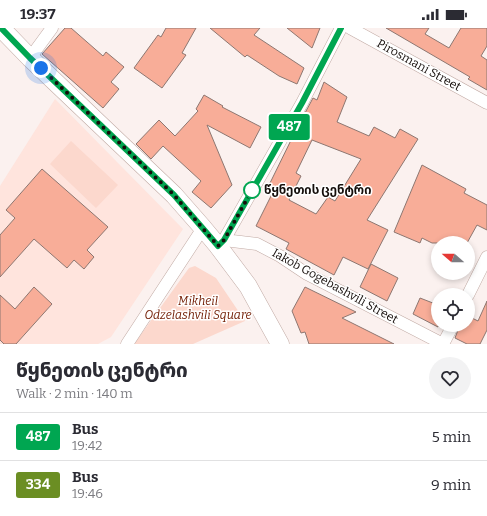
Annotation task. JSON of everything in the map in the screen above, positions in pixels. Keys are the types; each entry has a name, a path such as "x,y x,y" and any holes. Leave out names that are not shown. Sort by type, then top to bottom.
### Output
{"main road":[{"path":"1,28 30,58 174,195 203,228 221,243 236,271 248,286 280,344"}],"street":[{"path":"30,58 52,28"},
{"path":"221,243 302,103 341,28"},
{"name":"Pirosmani Street","path":"350,28 487,103"},
{"path":"127,344 203,228"},
{"name":"Iakob Gogebashvili Street","path":"221,243 257,244 280,256 308,274 443,344"},
{"path":"472,288 487,257"},
{"path":"443,344 449,332"}],"shaded area":[{"path":"55,99 183,229 111,337 98,344 0,344 0,186"}],"green space":[{"path":"71,141 118,185 96,208 50,164"},
{"name":"Mikheil Odzelashvili Square","path":"195,266 216,278 245,321 193,344 134,344 189,268"}],"building":[{"path":"65,28 71,28 103,56 106,52 124,67 111,82 119,89 103,108 42,54"},
{"path":"166,28 196,28 182,53 186,55 162,88 134,68 158,35 161,37"},
{"path":"210,28 260,28 254,35 304,68 297,84 279,76 247,55 245,57"},
{"path":"287,28 320,28 312,48"},
{"path":"386,28 429,28 425,34 449,48 461,28 487,28 487,46 481,56 487,60 487,90 468,79 470,77"},
{"path":"324,82 347,97 337,122 369,136 374,127 395,138 400,129 418,139 367,220 388,230 368,269 343,257 334,275 286,249 289,243 256,226 273,192 270,183 313,98 317,100","holes":["312,140 361,159 335,201 328,197 316,214 289,200 301,176 296,173"]},
{"path":"204,95 223,106 222,107 261,127 250,148 207,125 232,185 211,208 192,192 201,181 163,146 151,159 136,144 159,120 175,136 198,111 196,109"},
{"path":"422,165 466,189 464,193 487,205 487,230 477,225 471,236 431,236 431,242 422,238 420,243 394,232"},
{"path":"42,169 108,227 87,250 94,257 84,269 74,260 67,268 34,239 0,277 0,235 15,218 6,210"},
{"path":"371,264 398,278 387,301 360,287"},
{"path":"34,287 52,304 16,344 4,344 0,340 0,295 15,309"},
{"path":"305,287 356,312 342,318 394,344 309,344 305,332 301,333 292,311"},
{"path":"420,298 431,302 431,323 413,314"},
{"path":"487,301 487,330 480,344 467,344 455,338 457,332 475,332 475,320 478,321"}],"bus line":[{"name":"487","path":"1,28 30,58 174,195 218,246 224,240 302,103 341,28"}],"place":[{"name":"წყნეთის ცენტრი","path":"252,190"}],"route":[{"path":"41,68 174,195 218,246 224,240 255,185 252,190"}]}
